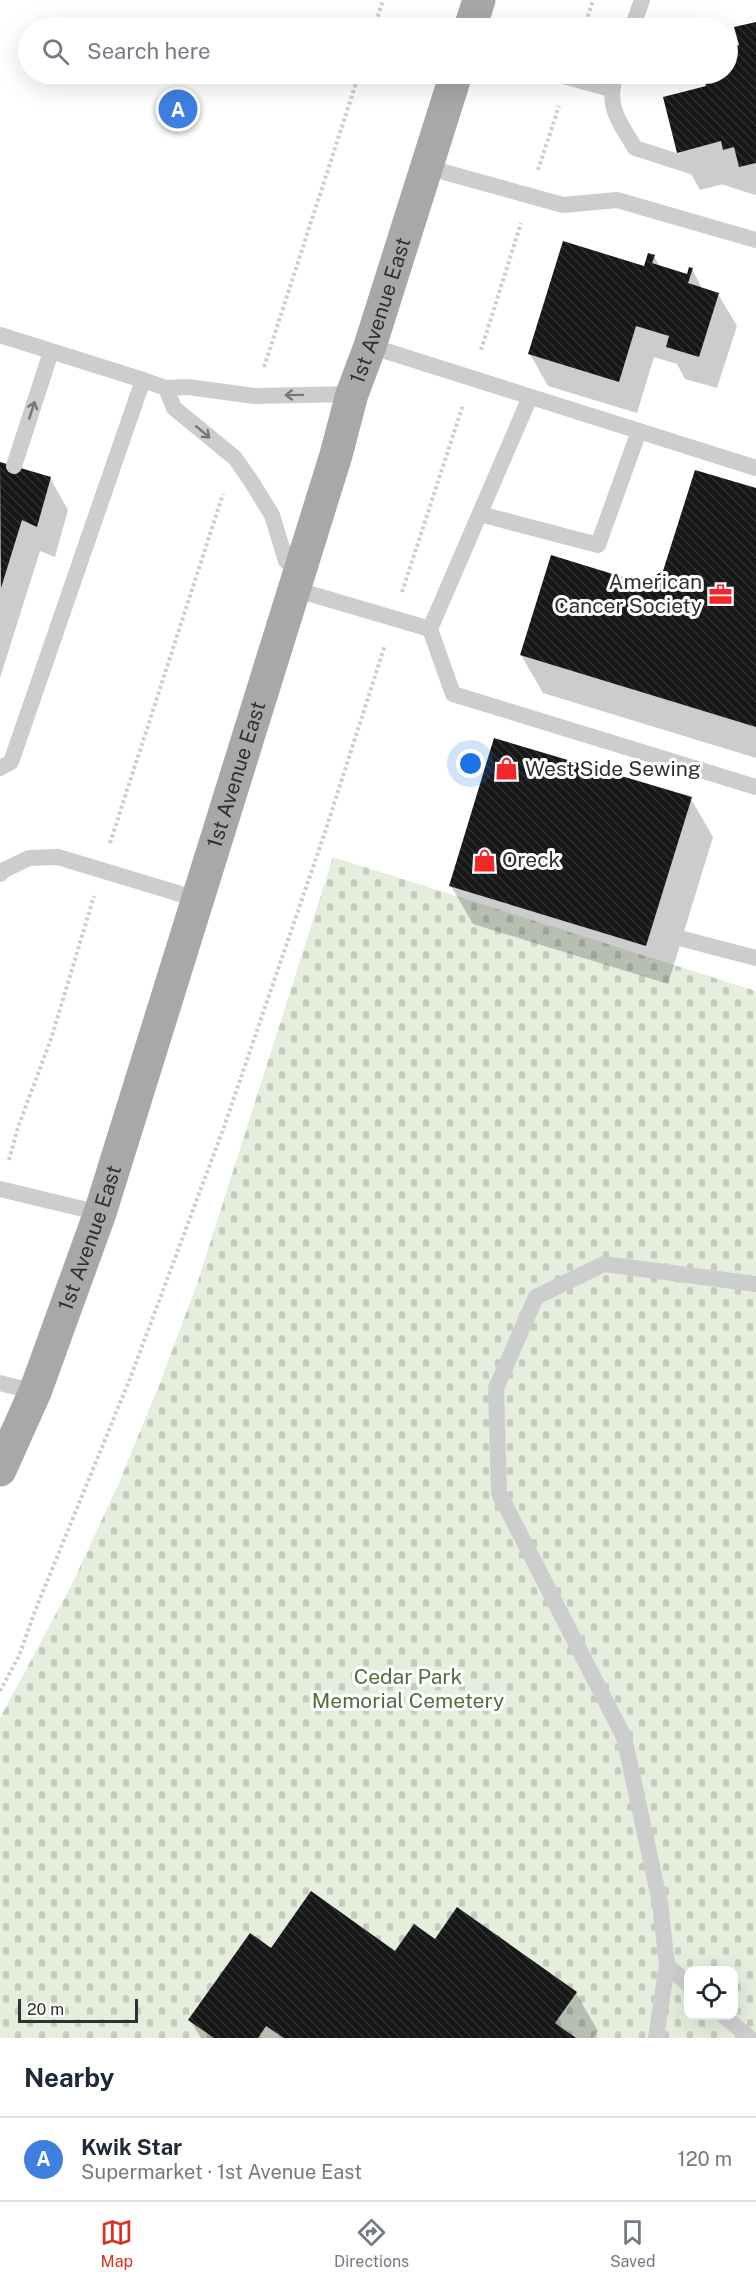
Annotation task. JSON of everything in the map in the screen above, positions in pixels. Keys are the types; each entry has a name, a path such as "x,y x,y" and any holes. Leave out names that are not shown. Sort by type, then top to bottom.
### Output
{"main road":[{"path":"473,18 479,0"},
{"name":"1st Avenue East","path":"0,1470 35,1392 100,1213 336,455 352,394 370,346 453,84"}],"lane":[{"path":"636,18 642,0"},
{"path":"613,84 612,106 635,148 756,187"},
{"path":"426,167 563,205 617,200 756,240"},
{"path":"0,335 166,388 188,387 254,396 352,394"},
{"path":"370,346 756,468"},
{"path":"14,466 51,352"},
{"path":"0,768 11,762 143,380"},
{"path":"166,388 174,408 235,458 272,514 286,561 297,580 394,618 430,629"},
{"path":"530,397 430,629 453,694 756,787"},
{"path":"480,514 598,545 639,431"},
{"path":"0,874 29,858 58,857 197,899"},
{"path":"683,939 756,958"},
{"path":"0,1190 100,1213"},
{"path":"656,2038 667,1965 660,1903 624,1737 500,1493 496,1388 536,1298 604,1264 756,1284"},
{"path":"0,1383 35,1392"},
{"path":"667,1965 684,1980"},
{"path":"729,2020 750,2038"}],"path":[{"path":"377,18 383,0"},
{"path":"587,18 593,0"},
{"path":"254,396 356,84"},
{"path":"0,1691 19,1656 35,1611 131,1376 224,1127 325,832 530,196 560,84"},
{"path":"0,1190 18,1127 51,1039 102,870 235,458"}],"green space":[{"name":"Cedar Park Memorial Cemetery","path":"333,857 756,991 756,2038 0,2038 0,1718 72,1584 118,1485 160,1383 198,1281"}],"building":[{"path":"756,22 756,163 739,167 734,147 723,150 721,141 677,153 663,97 706,86 705,84 738,84 738,26"},
{"path":"563,241 644,266 648,253 655,255 652,263 687,274 689,267 693,268 688,283 719,293 699,357 666,347 669,336 636,326 619,382 528,354"},
{"path":"0,462 51,477 37,527 22,520 1,588"},
{"path":"695,470 756,488 756,727 520,655 551,555 642,583 663,571"},
{"path":"494,738 692,797 646,946 449,886"},
{"path":"311,1891 395,1951 414,1924 435,1939 457,1907 577,1992 555,2023 576,2038 284,2038 266,2026 258,2038 214,2038 188,2020 250,1933 271,1948"}],"place":[{"name":"Kwik Star","path":"178,109"},
{"name":"American Cancer Society","path":"720,594"},
{"name":"West Side Sewing","path":"507,769"},
{"name":"Oreck","path":"484,860"}]}
